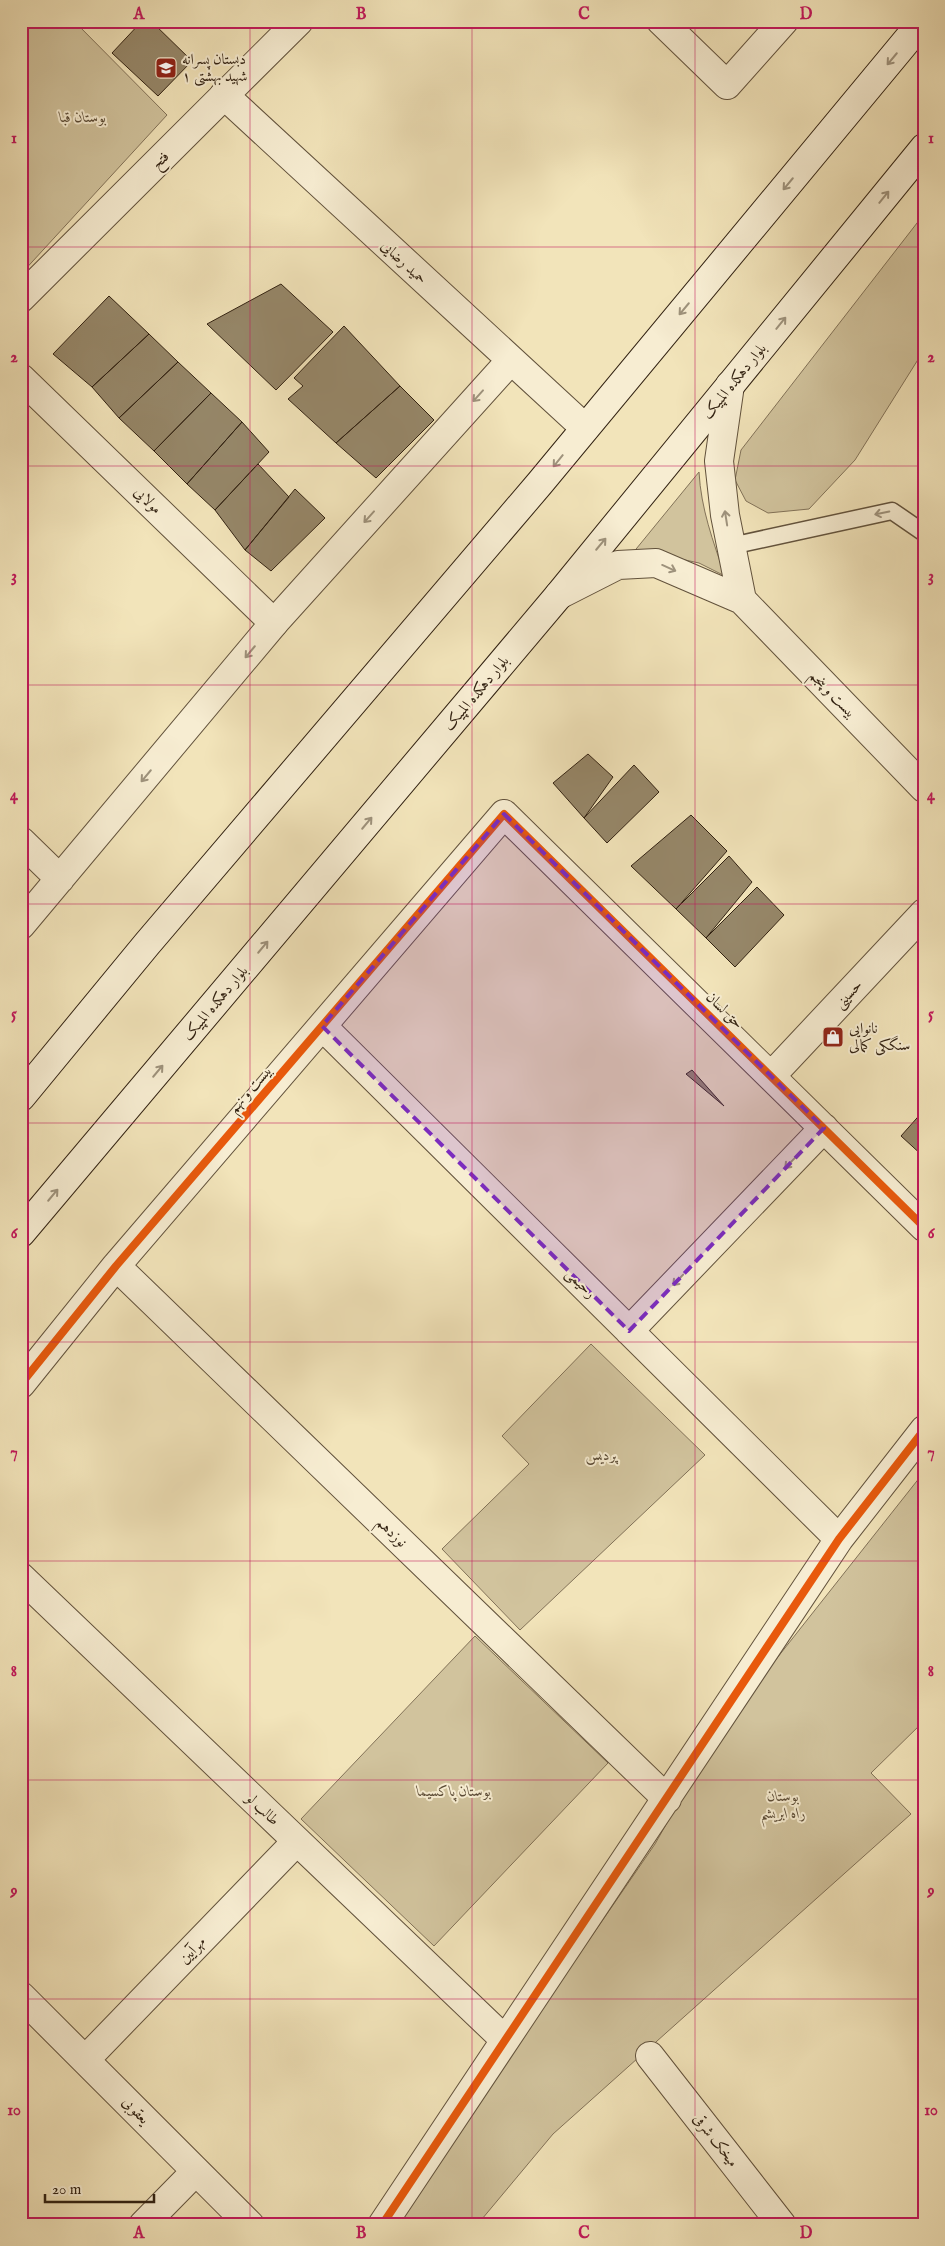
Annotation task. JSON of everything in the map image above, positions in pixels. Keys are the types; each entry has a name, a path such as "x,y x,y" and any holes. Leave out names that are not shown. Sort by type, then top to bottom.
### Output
{"street":[{"name":"فتح","path":"21,298 299,21"},
{"path":"661,21 726,85 784,21"},
{"path":"21,1097 153,936 540,483 923,21"},
{"name":"حمید رضایی","path":"224,96 585,428"},
{"name":"بلوار دهکده المپیک","path":"21,1233 559,595 924,148"},
{"path":"21,925 274,623 511,360"},
{"name":"مولایی","path":"21,378 274,623"},
{"path":"730,385 719,460 725,515 742,600"},
{"path":"559,595 618,565 656,563 742,600"},
{"name":"بیست و پنجم","path":"742,600 924,788"},
{"name":"بیست و نهم","path":"21,1384 116,1266 504,814"},
{"name":"حق لسان","path":"504,814 772,1075 924,1227"},
{"path":"21,841 60,879"},
{"name":"حسینی","path":"772,1075 924,913"},
{"name":"رحیمی","path":"322,1026 839,1539"},
{"path":"629,1330 824,1128"},
{"name":"نوزدهم","path":"116,1266 667,1798"},
{"path":"382,2225 839,1539 924,1430"},
{"name":"طالب لو","path":"21,1577 506,2040"},
{"name":"مهرآیین","path":"86,2059 297,1841"},
{"name":"یعقوبی","path":"21,1996 250,2225"},
{"name":"میخک شرقی","path":"650,2056 782,2225"},
{"path":"143,2225 196,2172"}],"lane":[{"path":"731,546 892,511 924,532"}],"highlighted area":[{"path":"504,814 824,1128 629,1331 322,1026"}],"green space":[{"name":"بوستان قبا","path":"21,21 74,21 167,115 21,274"},
{"path":"924,214 924,350 855,460 809,509 768,513 746,501 735,480 741,450"},
{"path":"699,472 705,512 725,576 699,563 667,556 632,554"},
{"name":"پردیس","path":"591,1344 705,1455 520,1630 442,1549 529,1464 502,1436"},
{"name":"بوستان راه ابریشم","path":"924,1472 924,1721 871,1773 911,1814 553,2134 477,2225 399,2225 463,2123 655,1844 717,1734"},
{"name":"بوستان پاکسیما","path":"475,1636 608,1763 434,1946 301,1819"}],"building":[{"path":"142,21 151,21 192,61 158,96 112,53"},
{"path":"281,284 333,332 276,390 207,324"},
{"path":"109,296 149,334 92,387 53,354"},
{"path":"344,326 400,386 336,443 288,399 303,386 294,378"},
{"path":"149,334 178,362 119,418 92,387"},
{"path":"178,362 211,393 154,451 119,418"},
{"path":"400,386 434,420 376,478 336,443"},
{"path":"211,393 242,422 187,484 154,451"},
{"path":"242,422 269,452 215,510 187,484"},
{"path":"258,464 289,497 245,550 215,510"},
{"path":"295,489 325,518 271,571 245,550"},
{"path":"588,754 613,777 584,818 553,783"},
{"path":"634,765 659,792 607,843 584,818"},
{"path":"691,815 727,851 676,909 631,866"},
{"path":"729,856 752,882 706,938 676,909"},
{"path":"757,887 784,915 735,967 706,938"},
{"path":"692,1070 724,1106 686,1074"},
{"path":"924,1110 924,1157 901,1136"}],"cycle path":[{"path":"21,1384 116,1266 504,814 924,1227"},
{"path":"382,2225 839,1539 924,1430"}],"place":[{"name":"دبستان پسرانه شهید بهشتی ۱","path":"166,68"},
{"name":"نانوایی سنگکی کمالی","path":"833,1037"}]}
